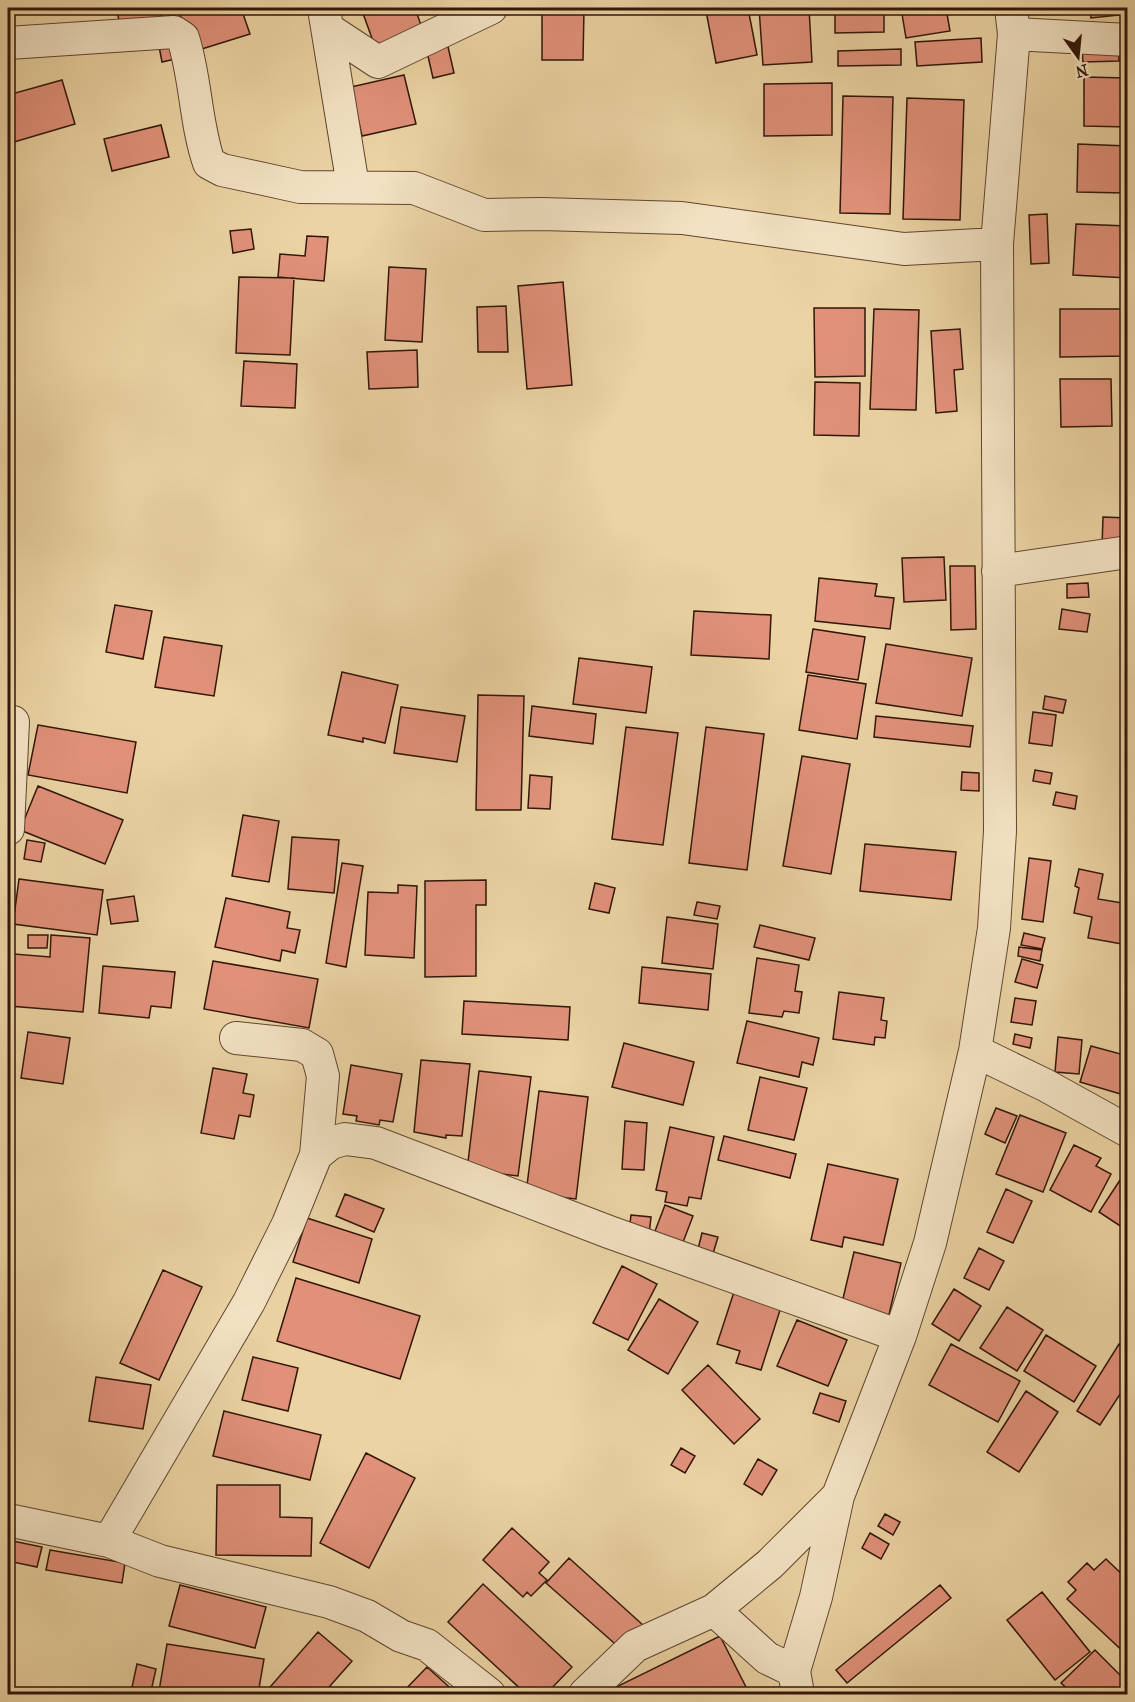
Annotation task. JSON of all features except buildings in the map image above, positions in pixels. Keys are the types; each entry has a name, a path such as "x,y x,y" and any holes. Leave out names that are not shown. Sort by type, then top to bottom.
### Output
{"street":[{"path":"326,18 378,62 491,8"},
{"path":"326,18 352,186"},
{"path":"714,1610 796,1683 838,1496 900,1335 930,1243 975,1051 994,928 1000,831 997,244 1012,21 1128,40"},
{"path":"8,36 174,32 183,38 190,58 202,143 209,163 222,170 300,187 414,188 484,215 542,214 682,218 904,249 997,244"},
{"path":"998,571 1128,552"},
{"path":"8,830 13,722"},
{"path":"109,1541 249,1302 288,1224 316,1155 323,1076 317,1054 302,1045 236,1038"},
{"path":"975,1051 1046,1085 1128,1131"},
{"path":"316,1155 331,1143 345,1139 376,1143 609,1232 900,1335"},
{"path":"585,1695 635,1646 714,1610 770,1564 838,1496"},
{"path":"8,1520 109,1541 160,1561 329,1602 367,1616 400,1636 427,1645 489,1695"}]}
